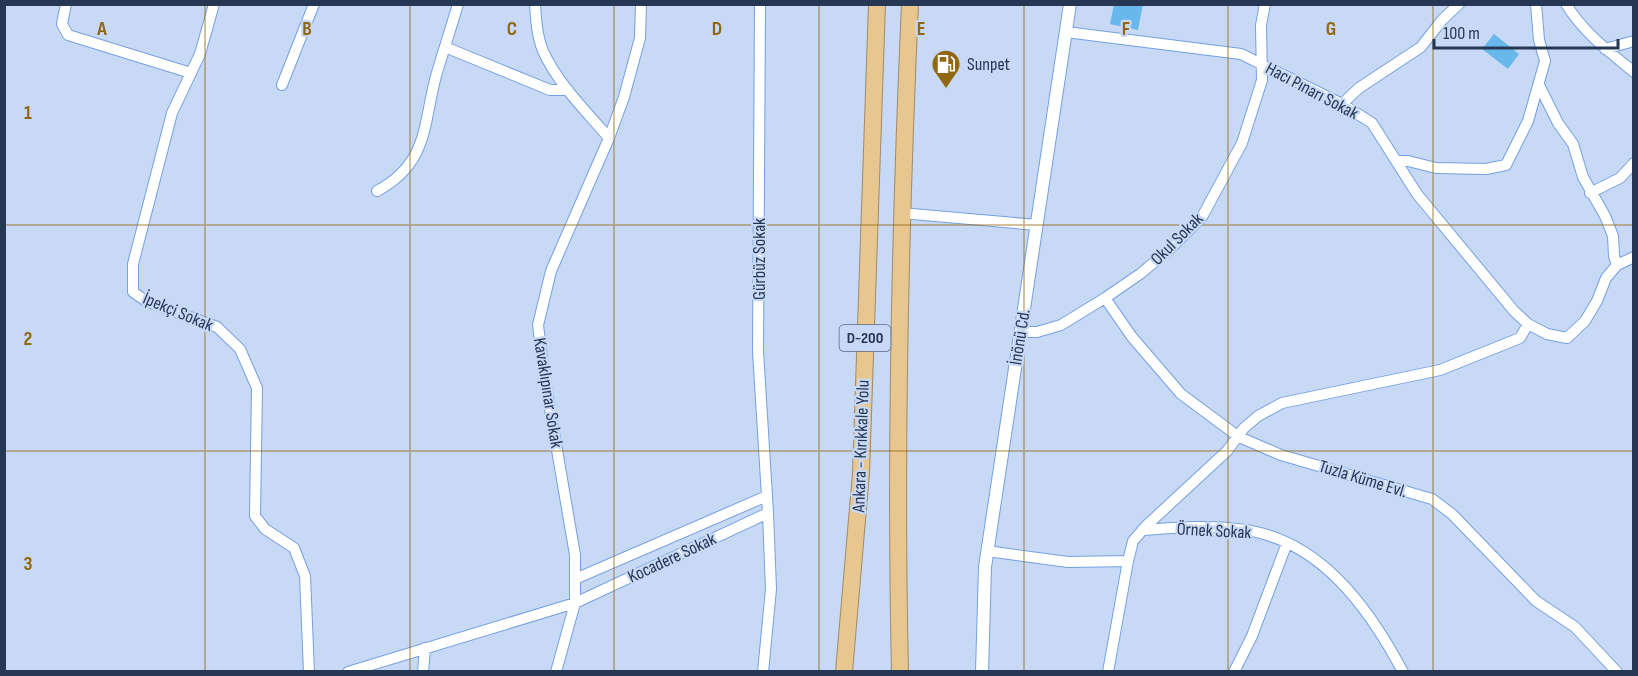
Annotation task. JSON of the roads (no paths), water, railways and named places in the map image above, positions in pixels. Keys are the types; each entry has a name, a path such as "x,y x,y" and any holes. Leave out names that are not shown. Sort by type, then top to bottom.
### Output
{"highway":[{"name":"Ankara - Kırıkkale Yolu","path":"844,672 861,473 877,4"},
{"name":"Ankara - Kırıkkale Yolu","path":"900,672 897,425 901,213 910,4"}],"street":[{"path":"66,4 62,24 68,35 191,73"},
{"name":"İpekçi Sokak","path":"213,4 200,54 172,113 133,264 133,292 146,301 217,327 240,349 257,388 255,516 265,529 294,548 305,576 309,672"},
{"path":"282,85 314,4"},
{"path":"377,191 394,182 412,160 424,137 435,78 458,4"},
{"path":"535,4 537,29 543,51 560,81 609,138"},
{"name":"Kavaklıpınar Sokak","path":"556,672 575,603 575,555 544,374 538,325 551,271 609,138 624,97 640,38 640,4"},
{"name":"Gürbüz Sokak","path":"760,4 758,351 771,589 763,672"},
{"name":"İnönü Cd.","path":"982,672 987,551 1070,4"},
{"name":"Okul Sokak","path":"1020,332 1037,332 1061,325 1105,298 1169,250 1202,217 1242,143 1262,80 1261,26 1264,4"},
{"path":"1342,104 1359,88 1421,47 1442,20 1459,4"},
{"path":"1396,161 1408,161 1436,168 1486,169 1506,165 1528,121 1545,61 1539,40 1536,4"},
{"path":"1566,4 1577,22 1605,49 1634,72"},
{"name":"Hacı Pınarı Sokak","path":"1066,32 1241,54 1342,104 1372,123 1417,194 1452,238 1514,311 1528,324 1547,334 1567,338 1585,321 1597,301 1606,278 1617,265"},
{"path":"1605,49 1634,41"},
{"path":"445,47 550,90 568,90"},
{"path":"1539,85 1558,123 1573,144 1582,177 1605,216 1613,236 1617,265 1634,257"},
{"path":"1590,193 1620,178 1634,163"},
{"path":"901,213 1036,225"},
{"name":"Tuzla Küme Evl.","path":"1105,298 1132,337 1181,394 1239,437 1281,455 1432,499 1452,514 1536,601 1575,627 1617,672"},
{"path":"1108,672 1133,541 1227,451 1244,428 1258,416 1282,403 1440,370 1520,338 1528,324"},
{"name":"Kocadere Sokak","path":"575,579 767,496"},
{"name":"Kocadere Sokak","path":"348,672 575,603 768,513"},
{"name":"Örnek Sokak","path":"1142,530 1202,527 1240,529 1276,537 1316,559 1344,583 1377,627 1403,672"},
{"path":"1234,672 1252,636 1287,543"},
{"path":"987,551 1068,562 1128,561"},
{"path":"423,672 425,648"}],"place":[{"name":"Sunpet","path":"946,90"}]}
